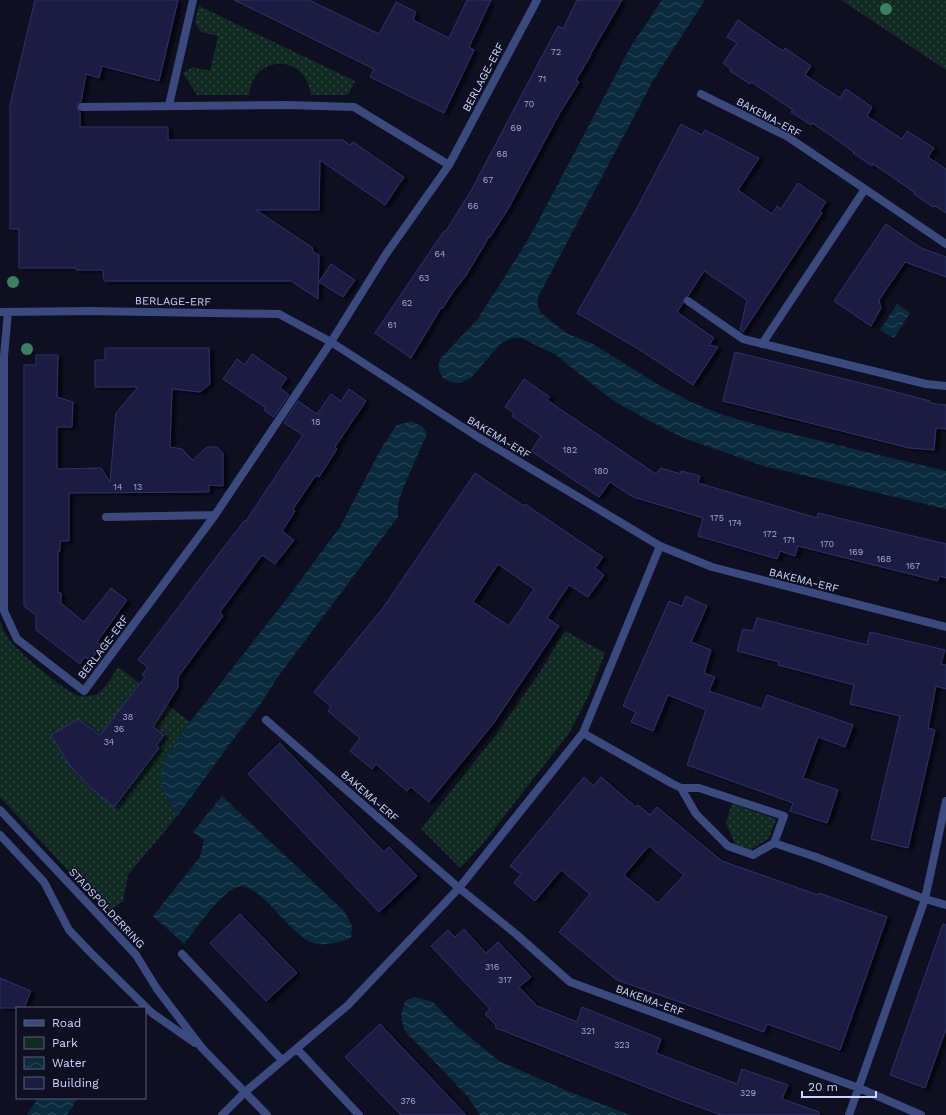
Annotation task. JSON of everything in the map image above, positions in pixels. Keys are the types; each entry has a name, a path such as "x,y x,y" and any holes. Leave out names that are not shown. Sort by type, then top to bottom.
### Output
{"street":[{"path":"169,105 193,0"},
{"name":"BERLAGE-ERF","path":"330,342 279,314 90,311 4,312 4,610 17,638 84,691 215,515 330,342 386,254 449,165 537,0"},
{"name":"BAKEMA-ERF","path":"701,94 788,137 946,244"},
{"path":"82,107 169,105 288,105 354,107 449,165"},
{"path":"762,344 865,189"},
{"path":"688,301 742,339 926,384 946,386"},
{"name":"BAKEMA-ERF","path":"330,342 478,437 660,546 720,569 946,627"},
{"path":"106,517 215,515"},
{"path":"222,1115 245,1092 348,1005 459,888 583,733 660,546"},
{"name":"BAKEMA-ERF","path":"266,720 459,888 516,934 570,982 859,1088 921,1115"},
{"path":"583,733 681,788 698,788 784,816 774,843 754,855 728,846 696,814 681,788"},
{"path":"849,1115 925,899 946,801"},
{"name":"STADSPOLDERRING","path":"0,810 136,955 157,989 202,1048 267,1115"},
{"name":"STADSPOLDERRING","path":"0,835 44,882 69,930 146,1007"},
{"path":"774,843 816,857 925,899 946,905"},
{"path":"182,954 282,1060"},
{"name":"STADSPOLDERRING","path":"146,1007 152,1013 202,1048"},
{"path":"297,1049 359,1115"}],"green space":[{"path":"841,0 946,0 946,70"},
{"path":"199,6 355,81 348,95 311,95 307,81 300,72 290,66 279,64 269,66 259,72 252,82 249,95 197,95 183,73 193,67 210,71 218,36 201,32 195,22"},
{"path":"0,621 3,630 20,652 63,687 73,693 79,696 91,696 97,694 106,685 118,667 190,722 165,758 171,805 178,815 128,875 123,901 110,910 90,894 0,797"},
{"path":"565,631 605,653 588,697 569,733 481,846 460,868 421,829 496,735 540,672"},
{"path":"732,803 776,819 769,838 751,850 735,844 726,823"}],"water":[{"path":"662,0 705,0 654,79 538,297 538,307 541,313 566,333 593,344 659,385 691,402 720,414 767,428 946,471 946,509 764,466 686,439 617,403 556,355 522,338 511,338 500,344 471,378 460,383 451,382 443,378 438,368 440,359 477,320 518,256 534,229 631,46"},
{"path":"897,304 910,313 894,338 880,330"},
{"path":"411,421 423,427 427,434 403,488 398,504 398,517 277,678 260,705 178,815 165,796 162,786 161,775 165,758 190,722 292,592 340,527 382,447 396,426"},
{"path":"222,796 345,912 352,926 351,938 326,944 318,944 308,941 297,933 264,899 253,891 243,887 233,889 226,894 184,944 153,916 200,857 204,840 193,832"},
{"path":"414,997 433,1002 455,1025 499,1061 565,1090 630,1115 480,1115 468,1097 404,1030 401,1016 405,1001"},
{"path":"37,1099 77,1099 67,1115 27,1115"}],"building":[{"path":"35,0 178,0 159,81 102,66 99,78 86,74 81,102 77,104 80,112 80,127 168,127 168,140 343,140 350,145 353,142 404,177 385,205 320,160 319,210 256,210 313,248 312,251 319,255 318,299 291,281 104,281 103,270 76,270 76,268 19,268 19,229 10,229 10,105"},
{"path":"234,0 309,0 379,34 396,2 416,12 413,20 449,38 467,0 491,0 469,47 474,50 444,113 370,77 374,69"},
{"path":"577,0 622,0 576,80 579,82 558,116 508,209 465,277 442,309 441,308 411,358 375,333 444,231 446,231 472,189 558,26 563,29"},
{"path":"738,20 783,51 785,48 811,66 805,75 840,98 846,89 872,107 867,116 902,139 907,131 934,148 928,157 946,169 946,213 935,206 933,207 891,176 873,164 872,166 812,123 811,125 791,112 793,110 751,82 750,84 730,71 731,69 723,63 737,43 727,37"},
{"path":"681,124 702,135 705,130 759,158 738,190 772,214 777,206 781,209 798,183 826,202 820,211 822,213 743,332 740,330 747,300 704,271 688,296 684,298 683,303 677,312 714,338 709,345 718,347 693,385 640,350 577,313 637,208"},
{"path":"886,224 921,248 946,257 946,277 905,262 879,300 881,308 871,326 834,301"},
{"path":"331,264 355,280 343,297 319,282"},
{"path":"105,348 209,348 210,384 200,392 172,389 170,447 182,449 193,460 207,447 217,447 223,453 223,486 209,485 209,492 69,493 69,541 60,541 60,551 58,551 58,593 61,593 61,603 84,622 111,588 127,600 97,642 102,645 90,661 85,657 80,664 36,630 36,615 24,606 24,365 36,365 36,355 58,355 57,397 73,402 72,427 57,427 57,469 101,468 110,482 116,413 138,387 95,387 95,360 105,360"},
{"path":"735,352 881,388 930,401 930,403 946,405 946,429 936,428 934,450 909,448 723,401"},
{"path":"252,354 287,378 280,388 289,395 274,417 264,410 266,408 223,379 237,359 245,365"},
{"path":"524,379 550,397 547,400 656,474 661,468 681,474 681,471 700,476 698,483 817,518 818,513 946,544 946,578 939,576 938,581 798,546 795,556 780,551 777,559 698,536 703,518 633,497 610,482 599,497 531,451 541,436 512,416 514,413 505,407"},
{"path":"349,389 366,401 335,447 337,449 319,477 316,475 293,509 295,511 282,531 294,540 275,564 262,555 220,612 223,616 178,677 178,687 153,727 164,735 156,746 159,748 114,807 91,788 70,766 51,735 78,719 100,735 145,677 142,675 148,667 138,660 244,521 246,521 303,435 284,423 298,401 317,414 331,394 341,401"},
{"path":"475,473 524,506 525,504 603,557 595,568 604,575 588,597 569,585 547,618 559,626 493,724 429,802 411,787 407,791 376,764 372,769 350,751 360,738 328,711 331,707 314,692 383,608","holes":["498,564 534,589 509,626 473,602"]},
{"path":"686,596 707,606 691,642 711,650 704,673 715,677 709,691 762,709 767,695 853,725 845,747 818,737 803,778 838,790 827,823 790,811 793,803 687,765 706,710 668,695 653,731 631,722 636,712 623,706 669,601 682,606"},
{"path":"757,618 867,645 870,632 945,650 941,664 946,665 946,689 936,686 928,728 935,730 908,848 871,839 900,716 850,704 854,685 778,665 779,662 737,651 743,629 753,631"},
{"path":"280,743 384,852 389,847 417,876 379,912 248,774"},
{"path":"584,777 594,786 601,777 636,807 638,805 650,815 657,807 722,861 818,895 819,893 887,917 840,1050 767,1024 764,1032 617,980 559,932 590,894 561,870 535,901 514,883 521,874 510,866","holes":["649,846 684,875 658,903 624,875"]},
{"path":"240,914 297,973 266,1001 210,943"},
{"path":"943,924 946,925 946,1029 925,1088 890,1075"},
{"path":"464,929 486,953 498,942 520,965 531,977 519,987 537,1006 577,1022 582,1007 661,1039 656,1053 737,1084 742,1069 788,1085 782,1099 819,1112 819,1115 721,1115 496,1028 496,1025 485,1014 490,1009 431,946 448,930 455,937"},
{"path":"0,978 31,991 24,1007 0,1008"},
{"path":"380,1024 466,1115 401,1115 345,1057"}]}
